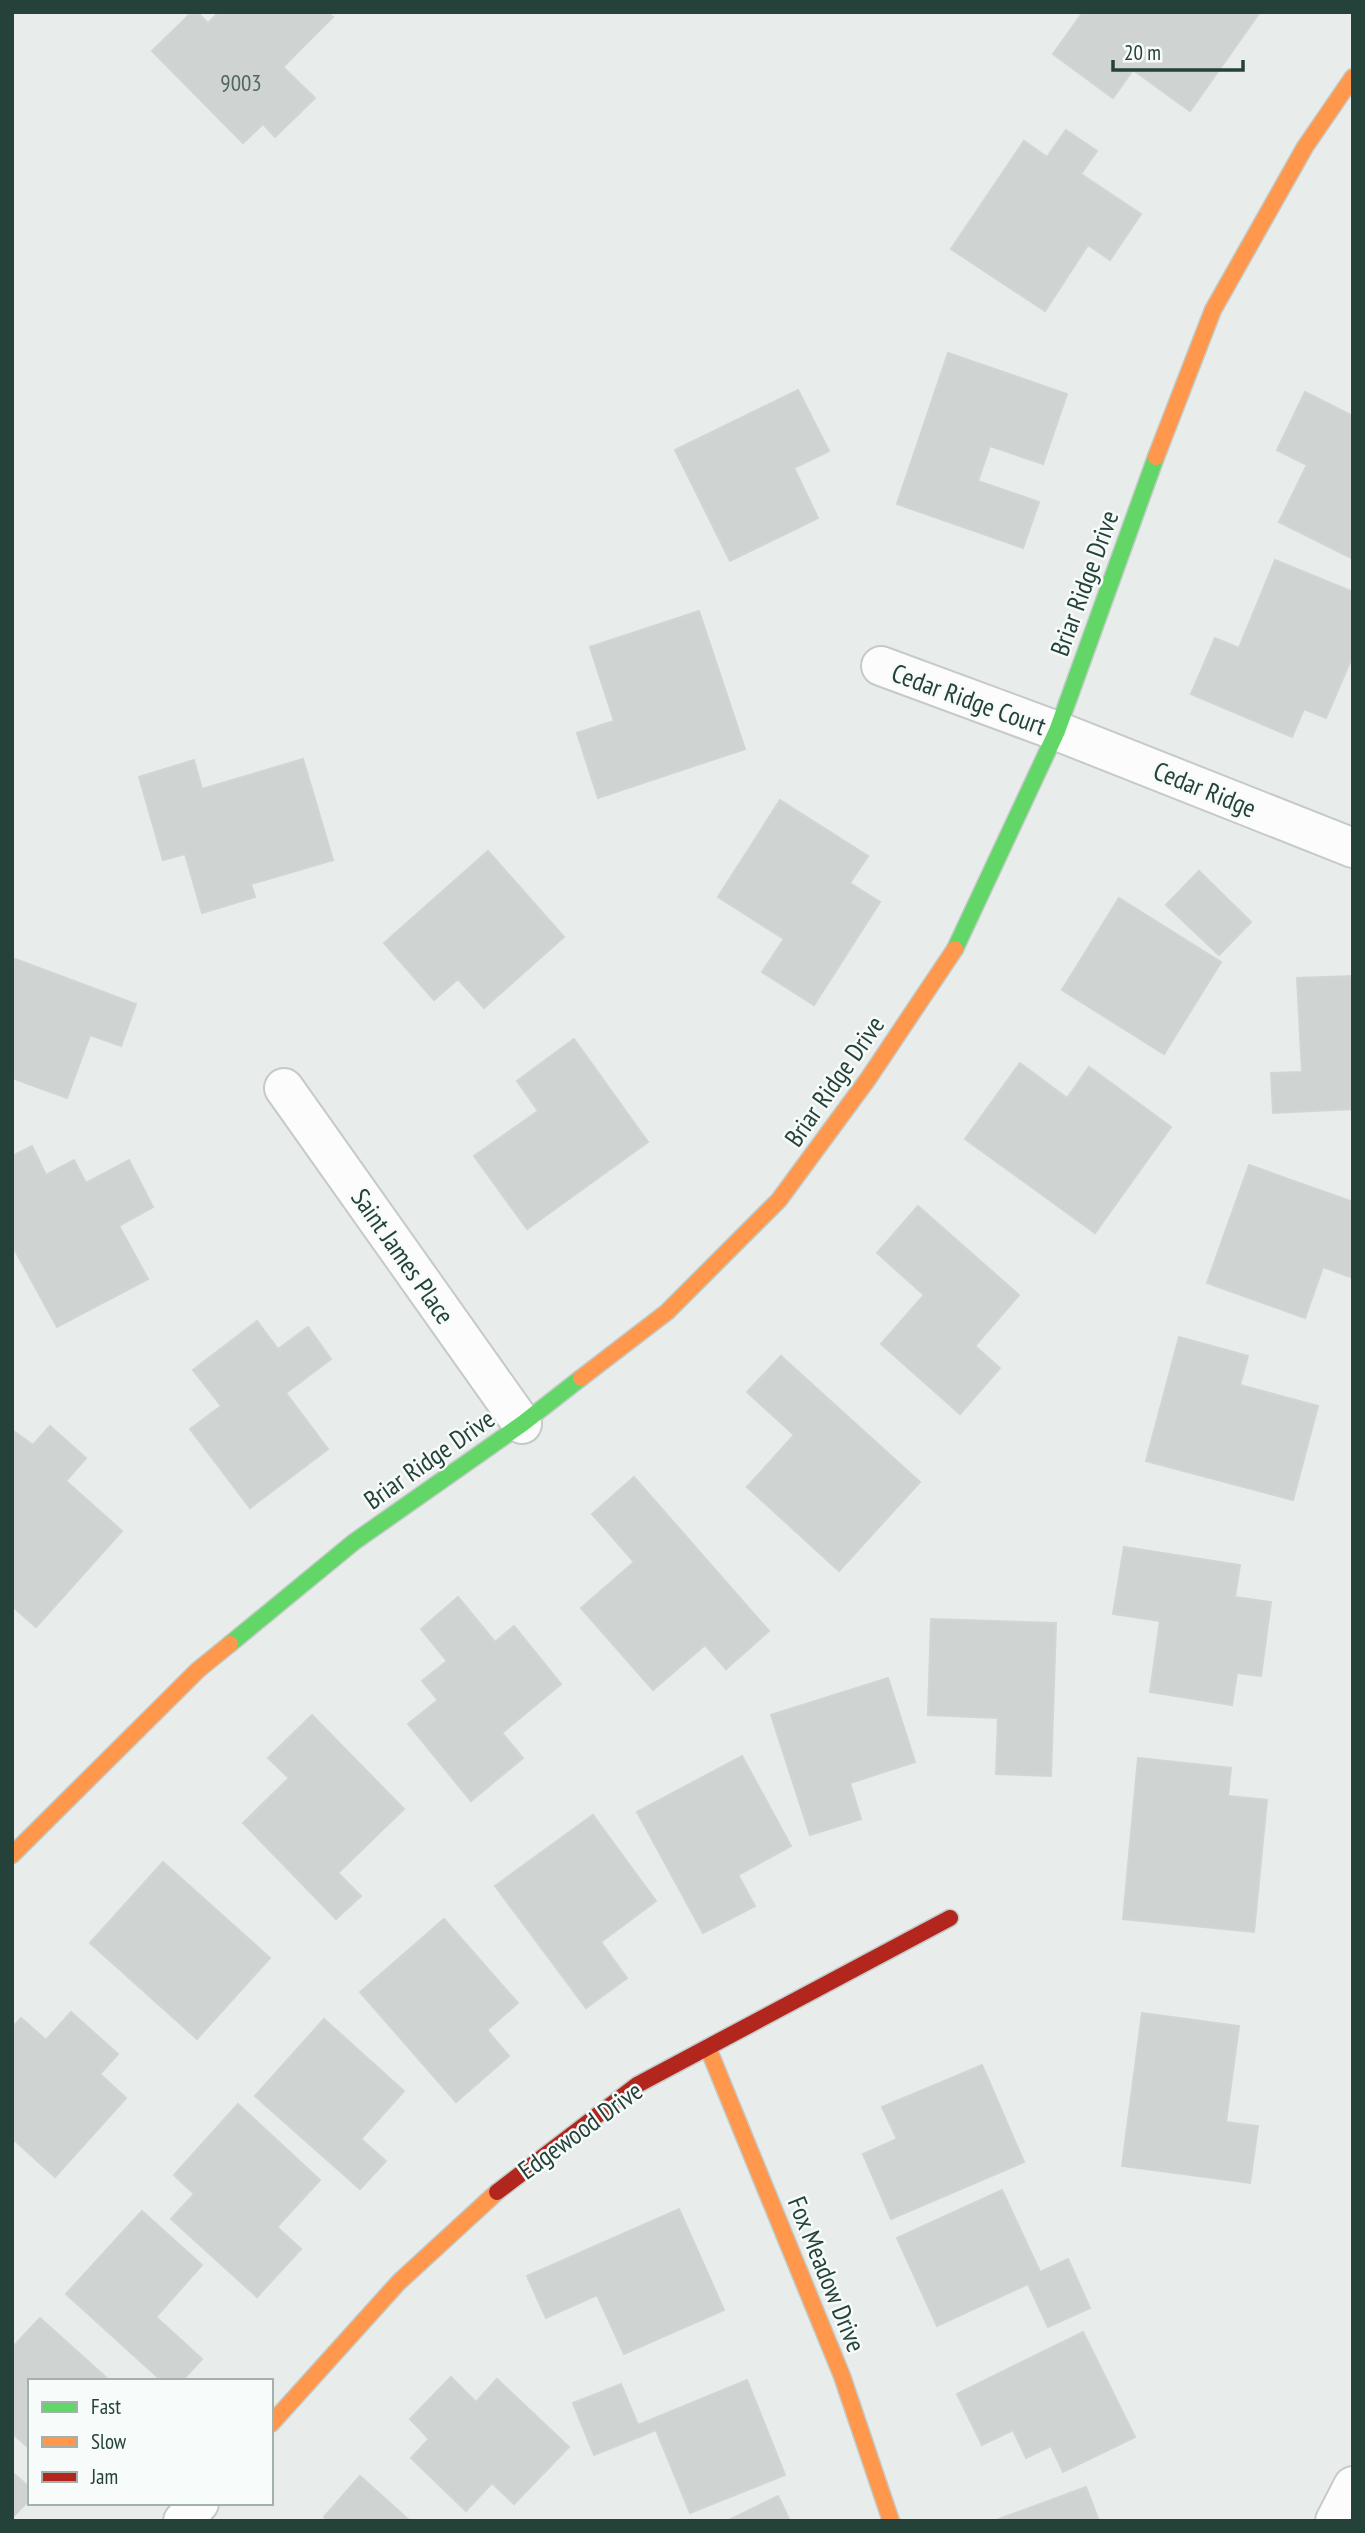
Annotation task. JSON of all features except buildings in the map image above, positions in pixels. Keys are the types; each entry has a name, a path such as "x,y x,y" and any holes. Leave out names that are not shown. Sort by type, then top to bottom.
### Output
{"street":[{"name":"Briar Ridge Drive","path":"12,1855 198,1671 354,1542 522,1424 667,1312 779,1200 868,1079 955,949 1058,731 1142,493 1213,310 1305,147 1353,77"},
{"name":"Cedar Ridge Court","path":"881,666 1058,731"},
{"name":"Cedar Ridge","path":"1058,731 1353,848"},
{"name":"Saint James Place","path":"284,1088 522,1424"},
{"name":"Edgewood Drive","path":"273,2422 399,2282 496,2192 638,2085 950,1918"},
{"name":"Fox Meadow Drive","path":"708,2048 842,2375 891,2521"},
{"path":"1335,2521 1353,2488"},
{"path":"183,2521 197,2505"}],"traffic: fast":[{"path":"955,949 1057,731 1156,457"},
{"path":"230,1644 354,1542 522,1424 581,1378"}],"traffic: slow":[{"path":"1156,457 1213,310 1305,147 1353,77"},
{"path":"581,1378 667,1312 779,1200 868,1079 955,949"},
{"path":"12,1855 198,1670 230,1644"},
{"path":"708,2048 842,2376 891,2521"},
{"path":"273,2422 399,2282 497,2192"}],"traffic: jam":[{"path":"497,2192 637,2085 950,1918"}]}
